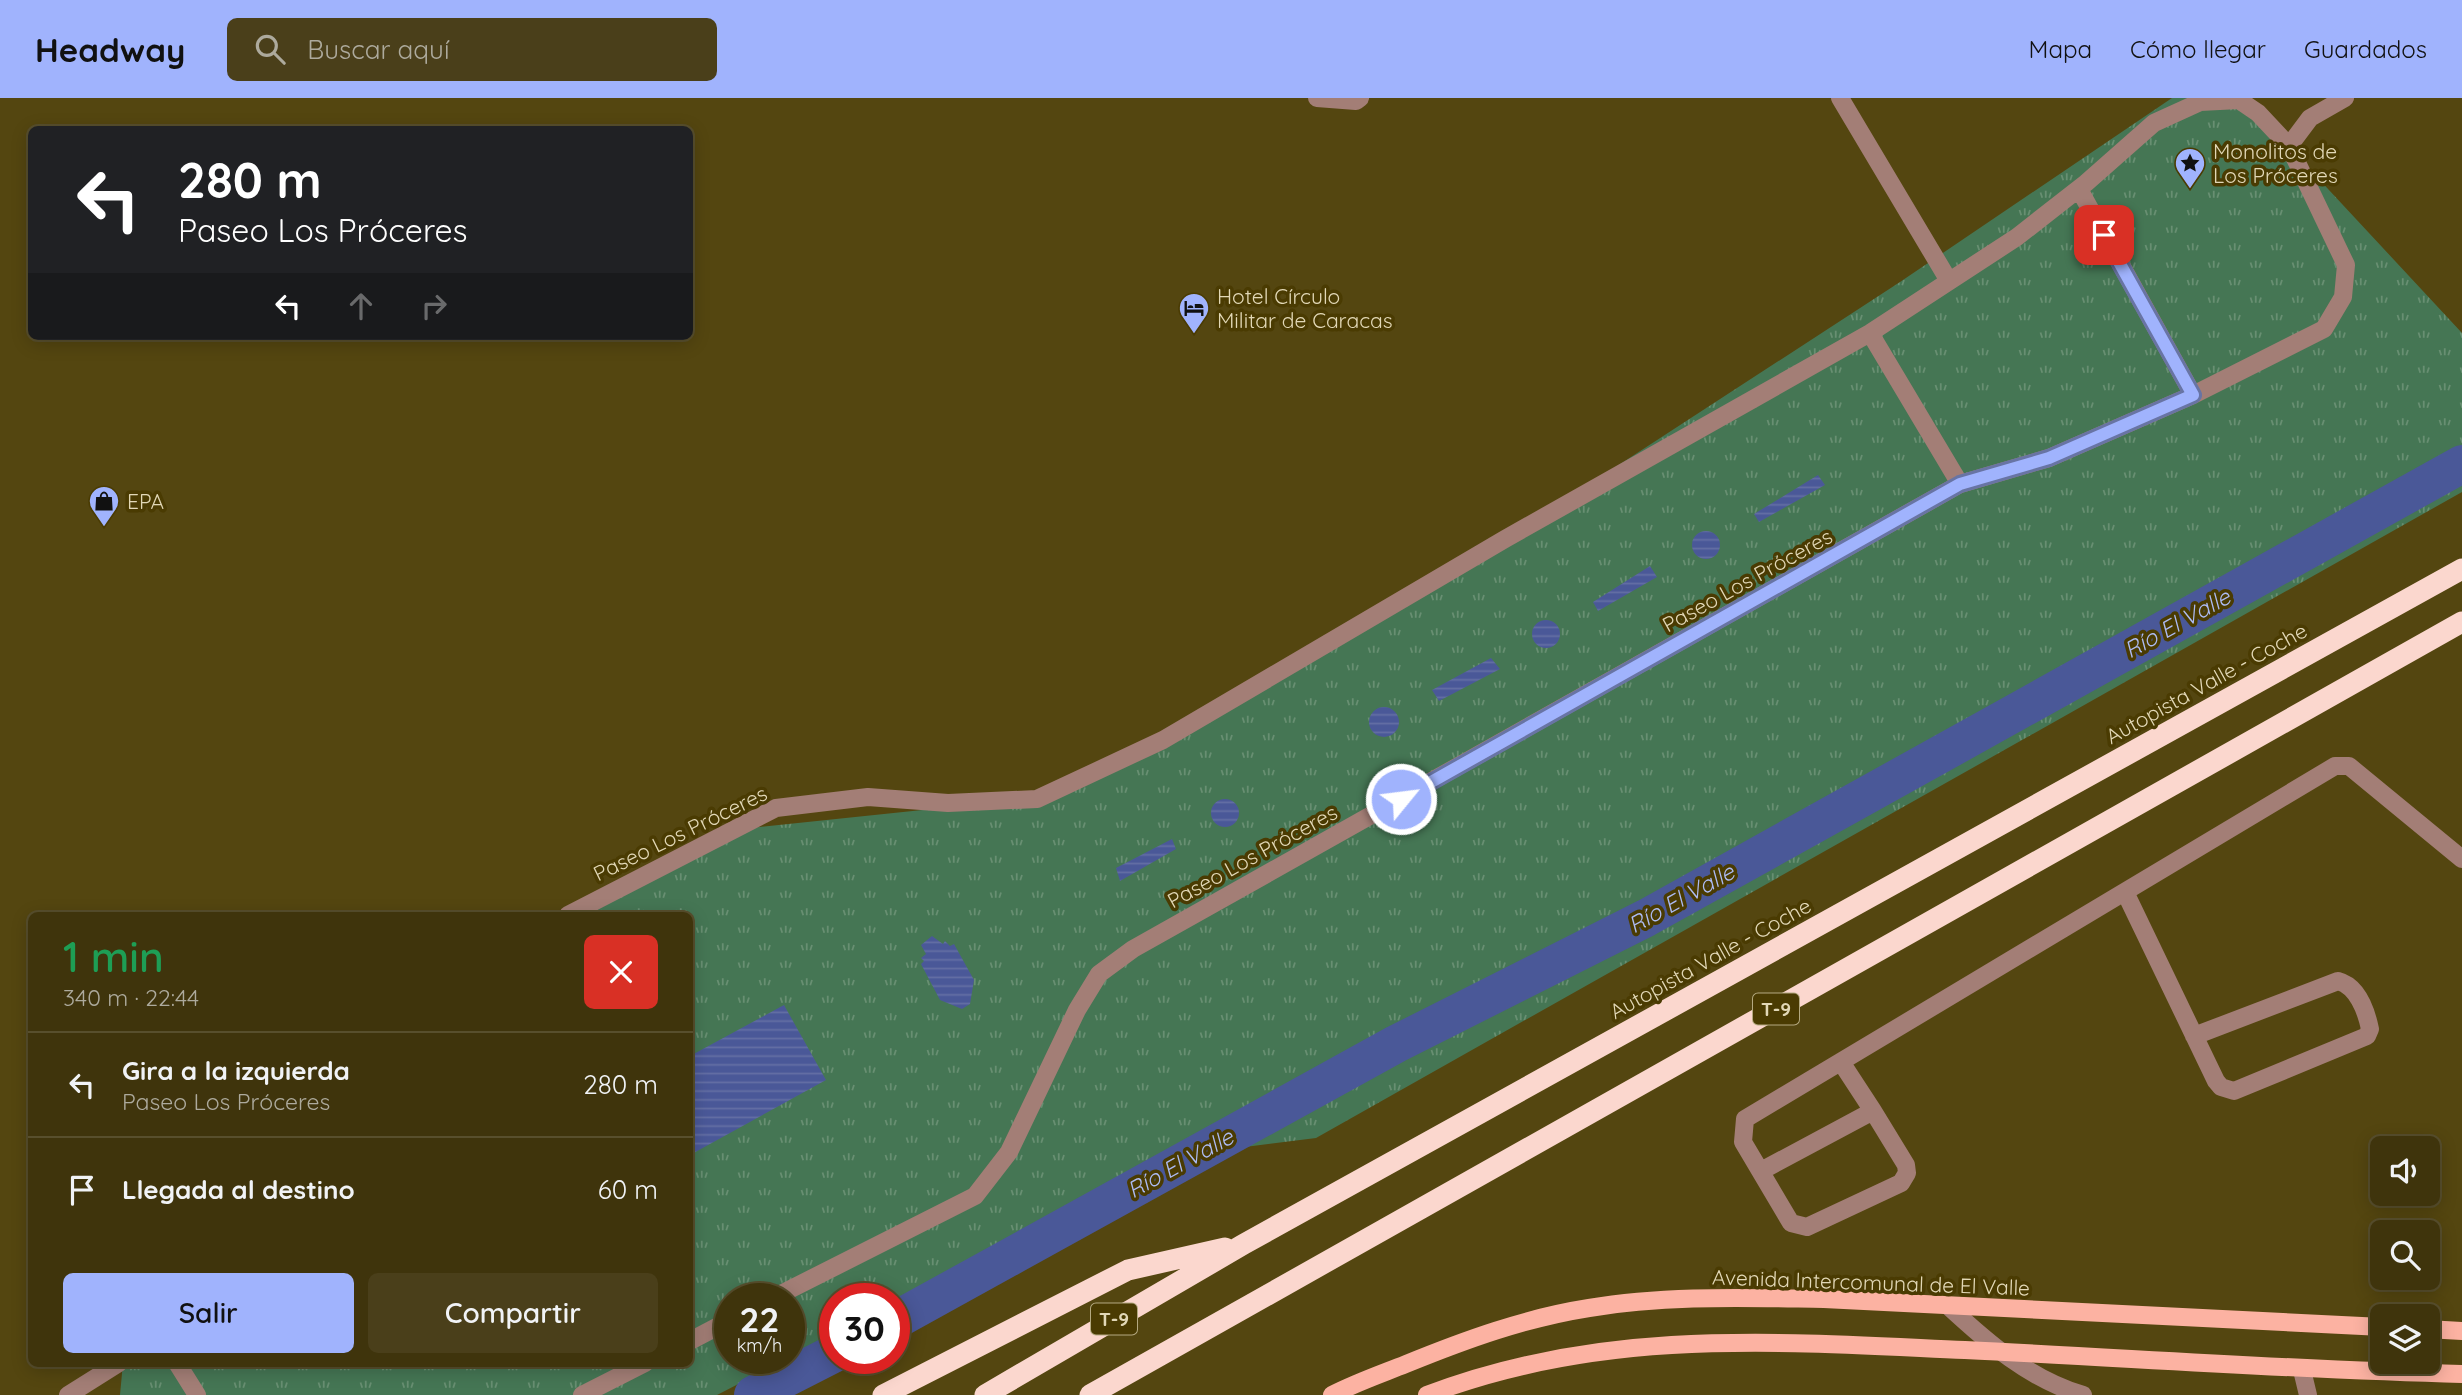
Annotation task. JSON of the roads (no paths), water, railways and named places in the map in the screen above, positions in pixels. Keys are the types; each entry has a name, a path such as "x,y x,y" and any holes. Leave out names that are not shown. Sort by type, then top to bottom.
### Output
{"highway":[{"name":"Autopista Valle - Coche","path":"985,1395 1244,1244 2462,569"},
{"name":"T-9","path":"1090,1395 2462,622"},
{"path":"883,1395 1128,1270 1244,1244"}],"main road":[{"name":"Avenida Intercomunal de El Valle","path":"1332,1395 1476,1336 1589,1308 1734,1297 2370,1326"},
{"path":"2440,1330 2462,1331"},
{"path":"1427,1395 1513,1367 1618,1348 1671,1343 1818,1343 2302,1370 2462,1374"}],"street":[{"path":"1317,98 1356,101 1360,98"},
{"path":"1840,98 1949,281"},
{"path":"2288,146 2311,118 2345,98"},
{"name":"Paseo Los Próceres","path":"574,912 776,808 868,797 948,803 1037,799 1163,740 1505,539 1870,333 2017,237 2079,189 2154,124 2200,102 2239,100 2258,113 2288,146 2346,265 2343,297 2324,329 2193,395 2049,458 1960,484 1133,949 1099,974 1077,1010 1009,1152 975,1196 803,1283"},
{"path":"2079,189 2193,395"},
{"path":"1870,333 1960,484"},
{"path":"1840,1062 1906,1165 1907,1173 1901,1183 1807,1227 1798,1227 1791,1223 1743,1142 1745,1119 1840,1062 2125,892 2335,766 2349,765 2462,859"},
{"path":"2125,892 2216,1082 2221,1087 2234,1091 2367,1036 2370,1029 2354,989 2338,981 2194,1036"},
{"path":"1761,1171 1873,1111"},
{"path":"1947,1305 1998,1352 2058,1388 2083,1395"},
{"path":"693,1339 714,1328"},
{"path":"68,1395 113,1367"},
{"path":"180,1367 197,1395"},
{"path":"582,1395 637,1367"},
{"path":"2302,1370 2308,1395"}],"water":[{"path":"1818,475 1825,485 1759,522 1754,514"},
{"path":"1706,531 1716,535 1720,545 1716,555 1706,559 1696,555 1692,545 1696,535"},
{"path":"1650,566 1657,577 1598,611 1593,602"},
{"path":"1546,620 1556,624 1560,634 1556,644 1546,648 1536,644 1532,634 1536,624"},
{"path":"1491,658 1500,669 1439,701 1432,690"},
{"path":"1384,707 1390,708 1398,716 1398,728 1390,736 1384,737 1378,736 1370,728 1369,722 1370,716 1378,708"},
{"path":"1225,799 1235,803 1239,813 1235,823 1225,827 1215,823 1211,813 1215,803"},
{"path":"1172,839 1176,849 1120,881 1116,868"},
{"path":"932,936 943,944 945,941 950,946 954,944 974,980 970,1004 962,1009 940,1000 921,964 924,961 921,958 926,954 921,945"},
{"path":"784,1005 826,1080 693,1153 693,1054"}],"waterway":[{"name":"Río El Valle","path":"910,1312 1396,1044 1646,918 2462,464"},
{"name":"Río El Valle","path":"753,1395 819,1361"}],"place":[{"name":"Monolitos de Los Próceres","path":"2190,190"},
{"name":"Hotel Círculo Militar de Caracas","path":"1194,335"},
{"name":"EPA","path":"104,528"}]}
